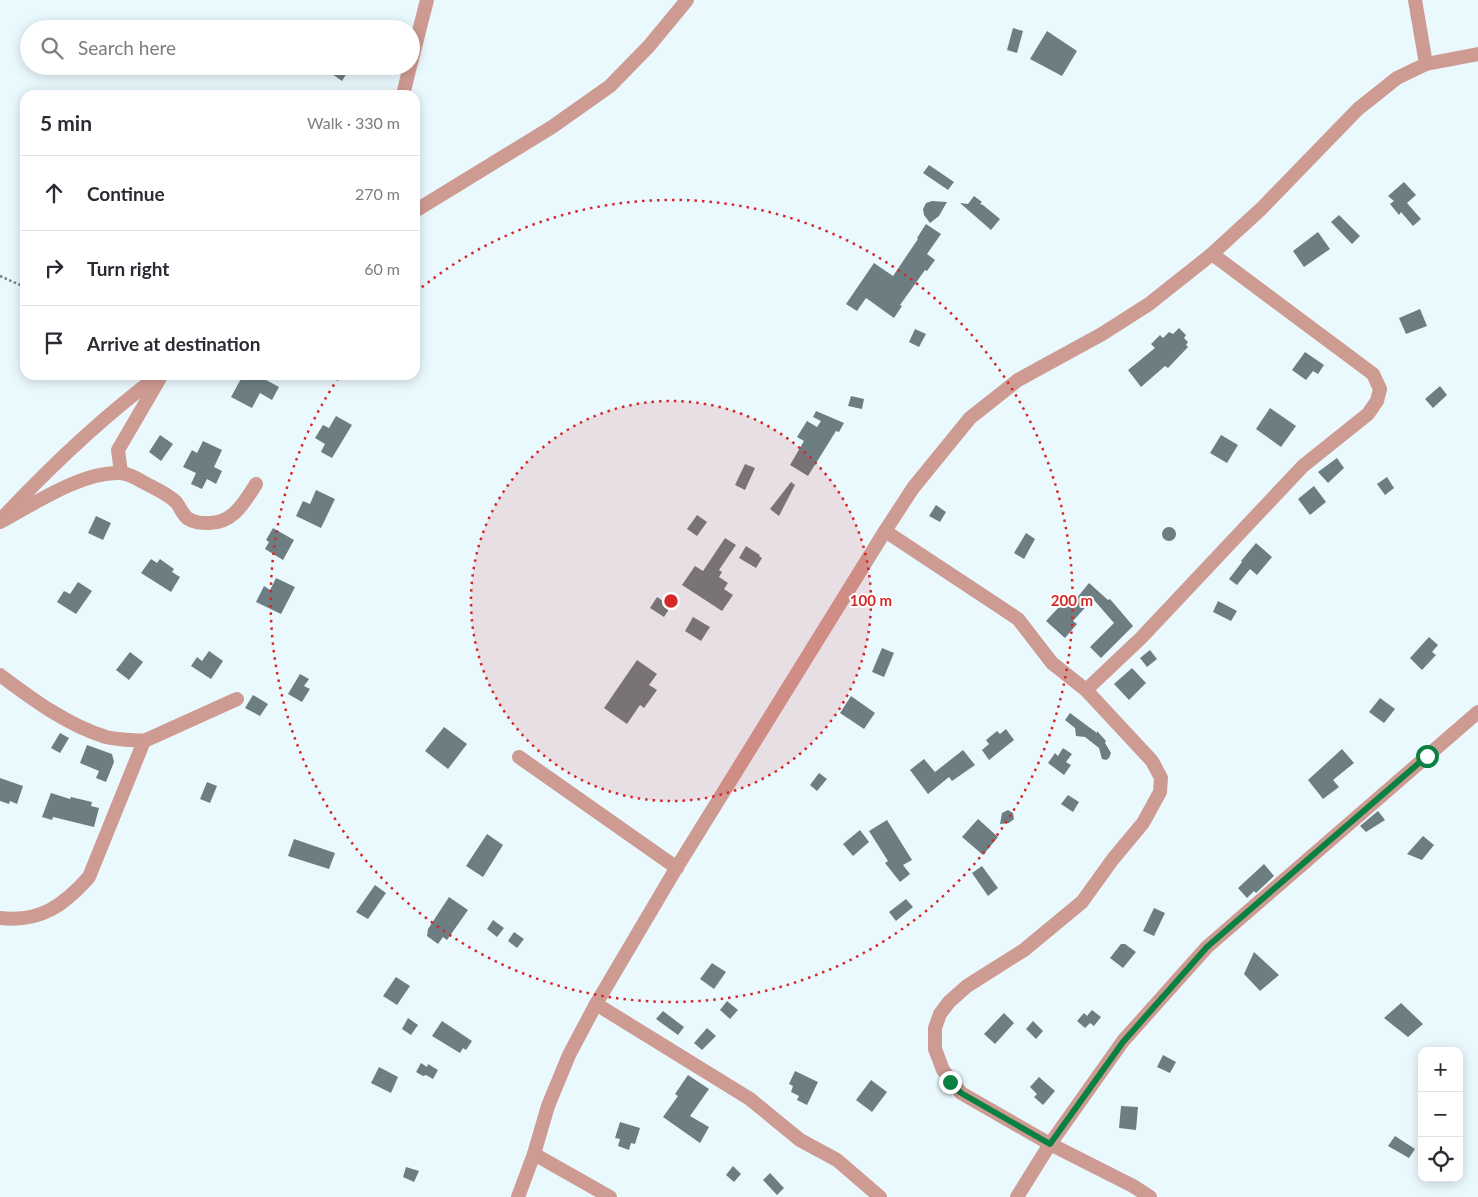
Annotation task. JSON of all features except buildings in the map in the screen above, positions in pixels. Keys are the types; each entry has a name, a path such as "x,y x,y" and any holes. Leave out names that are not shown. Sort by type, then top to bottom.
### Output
{"street":[{"path":"420,27 427,0"},
{"path":"420,209 552,127 610,86 650,46 686,0"},
{"path":"1415,0 1426,64"},
{"path":"518,1197 534,1154 548,1106 569,1055 596,1004 677,868 885,531 913,488 970,418 1018,380 1102,334 1149,304 1212,254 1261,209 1358,109 1397,78 1426,64 1478,54"},
{"path":"404,90 408,75"},
{"path":"1086,690 1141,638 1303,466 1368,414 1376,402 1380,389 1373,374 1212,254"},
{"path":"0,521 50,468 153,380"},
{"path":"121,473 118,450 157,380"},
{"path":"0,521 67,486 105,473 121,473 131,476 169,496 188,518 199,523 216,523 226,520 241,507 256,484"},
{"path":"885,531 1018,619 1052,663 1086,690 1152,760 1161,778 1160,792 1142,823 1112,859 1082,902 1024,950 967,986 940,1014 935,1028 935,1049 943,1070 961,1093 1132,1192 1150,1197"},
{"path":"0,675 49,710 96,733 108,737 144,741 237,699"},
{"path":"1017,1197 1050,1144 1123,1042 1207,947 1478,712"},
{"path":"0,918 15,920 41,915 56,908 73,895 89,877 144,741"},
{"path":"520,757 677,868"},
{"path":"596,1004 750,1099 800,1140 838,1160 880,1197"},
{"path":"534,1154 610,1197"}],"path":[{"path":"0,276 20,285"}],"route":[{"path":"950,1082 961,1093 1050,1144 1123,1042 1207,947 1427,756"}]}
